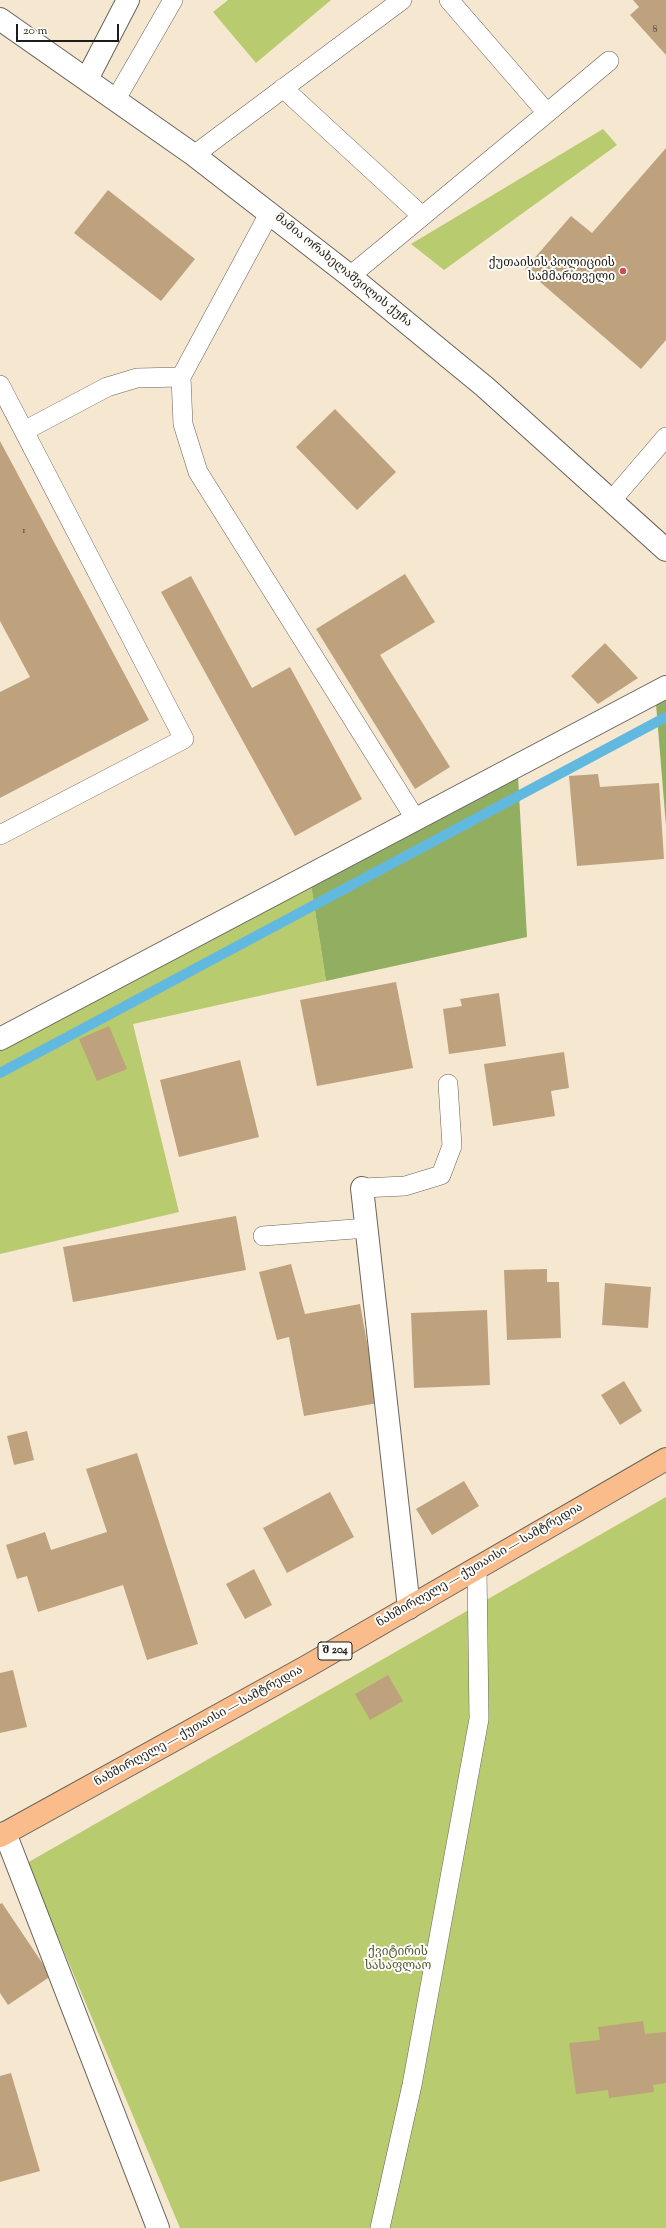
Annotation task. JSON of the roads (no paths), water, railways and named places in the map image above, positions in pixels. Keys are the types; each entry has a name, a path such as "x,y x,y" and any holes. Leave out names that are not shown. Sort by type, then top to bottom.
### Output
{"main road":[{"name":"ნახშირღელე — ქუთაისი — სამტრედია","path":"3,1835 306,1668 666,1459"}],"street":[{"path":"87,78 128,0"},
{"name":"მამია ორახელაშვილის ქუჩა","path":"0,18 87,78 270,212 485,387 666,550"},
{"path":"0,1039 666,687"},
{"path":"362,1188 409,1608"},
{"path":"3,1835 158,2228"}],"lane":[{"path":"116,99 173,0"},
{"path":"194,155 402,0"},
{"path":"449,0 547,113"},
{"path":"350,276 609,61"},
{"path":"283,88 422,216"},
{"path":"270,212 181,377 183,424 198,472 416,820"},
{"path":"24,431 108,387 137,378 181,377"},
{"path":"0,385 184,739 0,835"},
{"path":"612,500 666,437"},
{"path":"362,1188 405,1186 441,1175 452,1146 448,1084"},
{"path":"263,1236 367,1228"},
{"path":"380,2228 412,2085 479,1719 477,1568"}],"waterway":[{"path":"0,1073 666,717"}],"place":[{"name":"ქუთაისის პოლიციის სამმართველი","path":"623,271"}],"park label":[{"name":"ქვიტირის სასაფლაო","path":"398,1960"}]}
